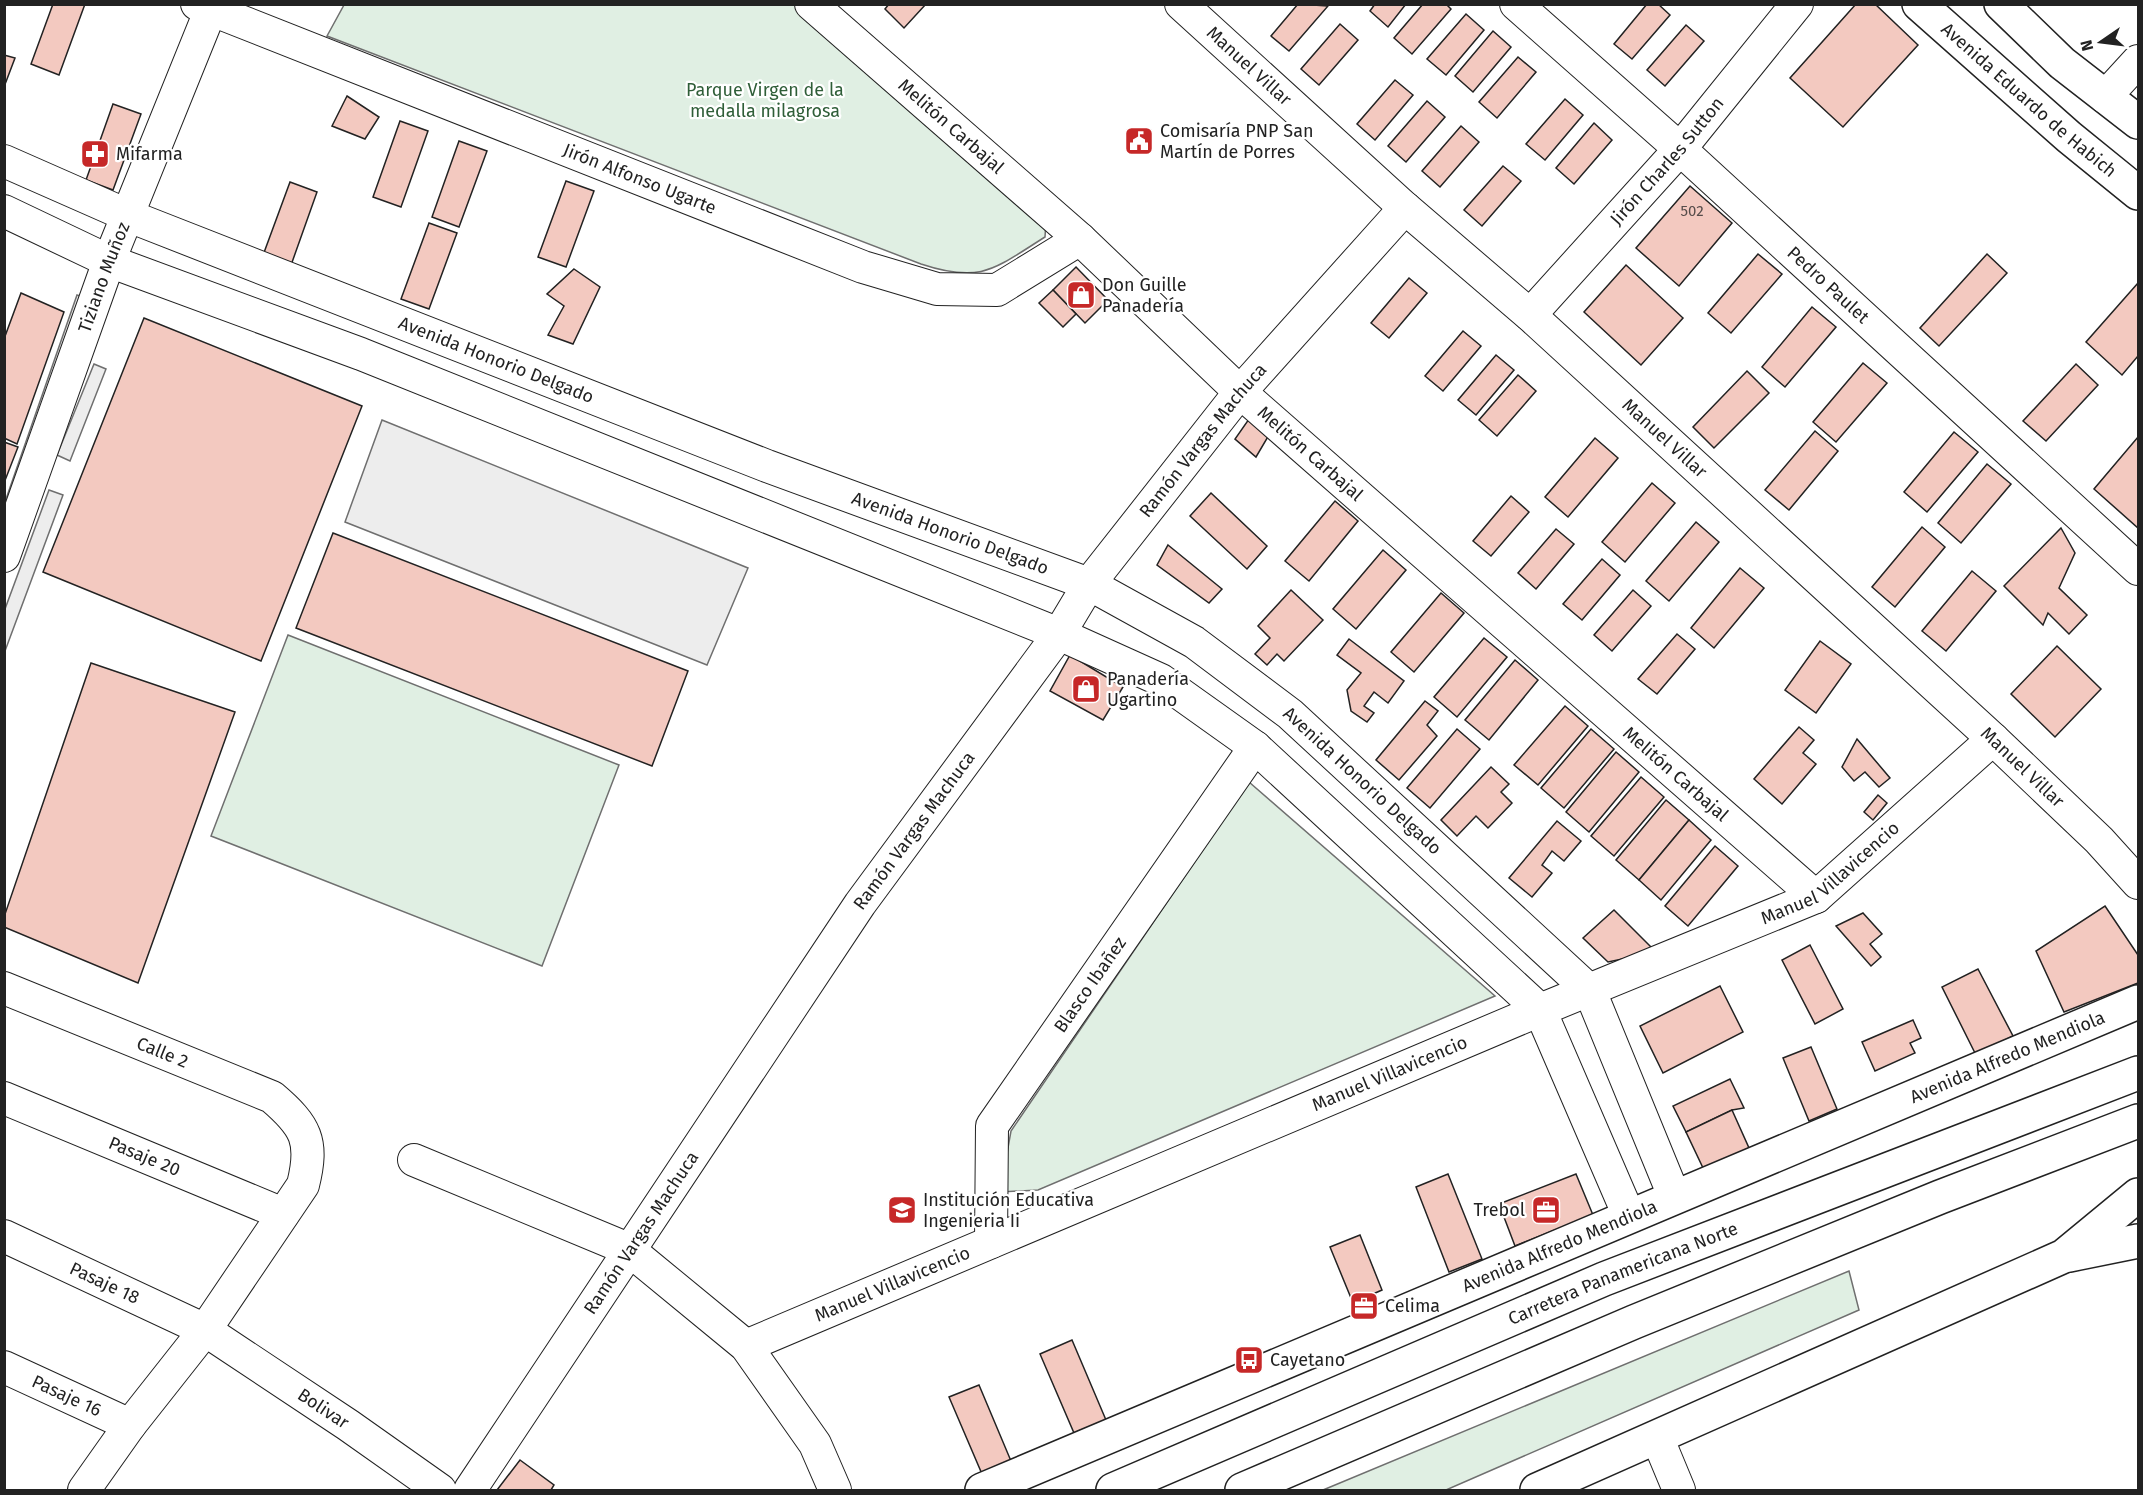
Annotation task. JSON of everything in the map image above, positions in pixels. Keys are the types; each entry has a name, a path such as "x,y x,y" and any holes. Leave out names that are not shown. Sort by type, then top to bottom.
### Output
{"main road":[{"name":"Avenida Eduardo de Habich","path":"1919,4 2069,136 2139,193"},
{"path":"2001,4 2062,63 2139,122"},
{"name":"Avenida Alfredo Mendiola","path":"982,1491 1674,1196 2139,1002"},
{"name":"Carretera Panamericana Norte","path":"1113,1491 1604,1279 2127,1078"},
{"path":"1242,1491 1634,1322 1929,1202 2138,1121"},
{"path":"2064,1256 2139,1195"},
{"path":"1537,1491 2064,1256 2139,1241"}],"street":[{"name":"Melitón Carbajal","path":"811,4 1080,239 1240,392 1816,897"},
{"name":"Manuel Villar","path":"1181,4 1405,208 1530,315 1993,739 2099,840 2139,883"},
{"name":"Pedro Paulet","path":"1516,4 1680,149 2139,569"},
{"name":"Jirón Charles Sutton","path":"1530,315 1680,149 1797,4"},
{"name":"Jirón Alfonso Ugarte","path":"207,6 853,263 937,289 997,290 1080,239"},
{"name":"Tiziano Muñoz","path":"4,556 109,261 129,216 207,6"},
{"path":"2105,97 2139,61"},
{"name":"Avenida Honorio Delgado","path":"4,161 129,216 785,473 1089,584 1194,642 1290,714 1590,991 1674,1196"},
{"name":"Ramón Vargas Machuca","path":"470,1491 628,1249 860,904 1059,634 1089,584 1240,392 1405,208"},
{"path":"4,211 109,261 361,354 1059,634 1161,680 1255,747 1540,1010 1629,1216"},
{"name":"Manuel Villavicencio","path":"746,1346 1540,1010 1816,897 1993,739"},
{"name":"Blasco Ibañez","path":"991,1242 992,1126 1255,747"},
{"name":"Calle 2","path":"4,988 272,1097 292,1114 306,1136 309,1159 303,1185 283,1214"},
{"name":"Pasaje 20","path":"4,1098 283,1214"},
{"path":"414,1160 628,1249 746,1346 815,1444 835,1491"},
{"path":"84,1491 130,1425 205,1330 283,1214"},
{"name":"Pasaje 18","path":"4,1236 205,1330"},
{"name":"Bolivar","path":"205,1330 348,1425 440,1491"},
{"name":"Pasaje 16","path":"4,1367 130,1425"},
{"path":"1657,1437 1679,1491"}],"green space":[{"name":"Parque Virgen de la medalla milagrosa","path":"344,5 801,5 1046,221 1045,237 999,265 973,273 941,270 921,264 327,36"},
{"path":"288,635 619,765 542,966 211,836"},
{"path":"1249,782 1495,996 1038,1190 1000,1192 1011,1131"},
{"path":"1849,1271 1859,1310 1446,1490 1323,1490"}],"shaded area":[{"path":"77,295 89,299 5,540 5,502"},
{"path":"94,364 106,369 70,461 57,455"},
{"path":"382,420 748,568 707,665 345,522"},
{"path":"49,490 63,495 5,651 5,609"}],"building":[{"path":"53,4 85,4 59,75 31,64"},
{"path":"889,4 926,4 904,28 885,9"},
{"path":"1298,4 1328,6 1289,51 1271,36"},
{"path":"1375,4 1406,4 1388,27 1370,11"},
{"path":"1423,4 1446,4 1451,9 1412,54 1394,38"},
{"path":"1647,4 1658,4 1670,15 1632,59 1614,44"},
{"path":"1856,4 1875,4 1918,45 1843,127 1790,78"},
{"path":"1466,14 1484,30 1446,75 1427,59"},
{"path":"1340,24 1358,40 1319,85 1301,69"},
{"path":"1686,25 1704,41 1665,86 1647,70"},
{"path":"1493,31 1511,47 1473,92 1455,76"},
{"path":"4,55 15,58 4,87"},
{"path":"1518,57 1536,72 1497,118 1479,102"},
{"path":"1395,80 1413,95 1375,140 1357,124"},
{"path":"347,96 379,117 365,139 332,126"},
{"path":"1565,99 1583,115 1545,160 1526,144"},
{"path":"1427,101 1445,117 1406,162 1388,146"},
{"path":"113,104 141,114 113,190 86,180"},
{"path":"400,121 428,131 401,207 373,197"},
{"path":"1594,123 1612,140 1574,184 1556,168"},
{"path":"1461,126 1479,142 1440,187 1422,171"},
{"path":"459,141 487,151 459,227 432,217"},
{"path":"1503,166 1521,181 1482,226 1464,210"},
{"path":"566,181 594,191 566,267 538,257"},
{"path":"290,182 317,192 290,268 262,258"},
{"path":"1690,186 1732,223 1679,286 1636,248"},
{"path":"429,223 457,233 429,309 401,299"},
{"path":"1758,254 1782,274 1731,333 1708,313"},
{"path":"1987,254 2007,273 1939,346 1920,328"},
{"path":"1626,265 1683,318 1641,365 1584,312"},
{"name":"Don Guille Panadería","path":"1076,267 1108,300 1085,323 1053,290"},
{"path":"574,269 600,287 573,344 548,335 564,306 547,294"},
{"path":"1409,278 1427,293 1389,338 1371,323"},
{"path":"2138,283 2138,356 2122,375 2086,342"},
{"path":"1053,290 1076,314 1063,327 1039,303"},
{"path":"21,293 64,312 17,444 4,438 4,339"},
{"path":"1812,307 1836,327 1785,387 1762,367"},
{"path":"144,318 362,406 261,661 43,572"},
{"path":"1463,331 1481,346 1443,391 1425,376"},
{"path":"1496,355 1514,370 1476,415 1458,400"},
{"path":"1863,363 1887,383 1836,442 1813,422"},
{"path":"2076,364 2098,385 2046,441 2023,421"},
{"path":"1747,371 1769,393 1714,448 1693,427"},
{"path":"1518,375 1536,391 1497,436 1479,420"},
{"path":"1249,419 1269,435 1256,457 1235,439"},
{"path":"1815,431 1838,451 1789,510 1765,490"},
{"path":"1954,432 1978,452 1927,512 1904,492"},
{"path":"2138,437 2138,528 2094,489"},
{"path":"1595,438 1618,458 1568,517 1545,497"},
{"path":"4,442 18,447 4,483"},
{"path":"1987,464 2011,484 1961,543 1938,523"},
{"path":"1652,483 1675,503 1625,562 1602,542"},
{"path":"1211,493 1267,546 1247,569 1190,516"},
{"path":"1511,496 1529,512 1491,556 1473,541"},
{"path":"1335,501 1358,521 1309,581 1285,561"},
{"path":"1696,522 1719,542 1669,601 1646,581"},
{"path":"1922,527 1945,547 1895,607 1872,587"},
{"path":"2061,528 2075,553 2059,588 2087,615 2069,634 2048,613 2043,625 2004,586"},
{"path":"1556,529 1574,544 1536,589 1518,573"},
{"path":"333,533 688,671 652,766 296,628"},
{"path":"1168,545 1222,589 1209,603 1157,565"},
{"path":"1383,550 1406,570 1356,629 1333,609"},
{"path":"1602,559 1620,575 1582,620 1563,604"},
{"path":"1740,568 1764,588 1714,648 1691,628"},
{"path":"1972,571 1996,591 1946,651 1922,631"},
{"path":"1291,590 1323,620 1284,661 1277,654 1267,665 1255,654 1270,638 1258,626"},
{"path":"1633,590 1651,606 1612,651 1594,635"},
{"path":"1441,593 1464,613 1414,672 1391,652"},
{"path":"1677,634 1695,649 1657,694 1638,679"},
{"path":"1484,638 1507,657 1457,717 1434,697"},
{"path":"1349,639 1404,681 1388,703 1374,692 1364,706 1374,713 1367,722 1351,711 1347,690 1361,673 1337,655"},
{"path":"1820,641 1851,664 1816,713 1785,690"},
{"path":"2057,646 2101,689 2055,737 2011,694"},
{"name":"Panadería Ugartino","path":"1070,655 1123,687 1103,720 1050,691"},
{"path":"1515,660 1538,680 1489,740 1465,720"},
{"path":"91,663 235,712 138,983 4,927 4,917"},
{"path":"1425,701 1438,711 1427,725 1437,736 1399,780 1376,760"},
{"path":"1565,706 1588,726 1538,785 1514,765"},
{"path":"1799,727 1814,740 1803,753 1816,764 1782,804 1754,779"},
{"path":"1457,729 1480,749 1430,808 1407,788"},
{"path":"1591,729 1614,749 1564,808 1541,788"},
{"path":"1857,739 1890,778 1879,787 1865,772 1854,781 1842,767"},
{"path":"1616,752 1639,772 1589,832 1566,812"},
{"path":"1491,767 1509,784 1501,792 1512,803 1488,828 1476,816 1457,836 1441,820"},
{"path":"1641,777 1664,797 1614,856 1591,836"},
{"path":"1878,795 1887,803 1873,820 1864,812"},
{"path":"1666,800 1689,820 1639,880 1616,860"},
{"path":"1689,820 1711,840 1661,900 1639,880"},
{"path":"1557,821 1581,841 1564,861 1552,851 1542,865 1552,873 1532,897 1509,878"},
{"path":"1715,846 1738,866 1688,926 1665,906"},
{"path":"2105,906 2138,955 2138,983 2064,1012 2036,951"},
{"path":"1614,910 1656,952 1608,962 1583,938"},
{"path":"1863,913 1882,934 1870,944 1881,957 1871,966 1836,926"},
{"path":"1810,945 1843,1009 1815,1024 1782,960"},
{"path":"1978,969 2013,1036 1976,1055 1942,987"},
{"path":"1720,986 1743,1032 1663,1073 1640,1026"},
{"path":"1913,1020 1921,1038 1910,1043 1915,1053 1875,1071 1862,1042"},
{"path":"1811,1047 1837,1109 1809,1121 1783,1058"},
{"path":"1730,1079 1744,1108 1732,1110 1686,1132 1673,1106"},
{"path":"1732,1110 1749,1148 1704,1170 1686,1132"},
{"path":"1448,1174 1482,1259 1449,1272 1416,1187"},
{"name":"Trebol","path":"1576,1174 1593,1215 1515,1246 1499,1204"},
{"path":"1360,1235 1382,1290 1373,1294 1378,1307 1358,1315 1330,1247"},
{"path":"1072,1340 1106,1420 1074,1433 1040,1354"},
{"path":"979,1385 1011,1461 982,1474 949,1397"},
{"path":"520,1460 554,1485 551,1490 497,1490"}],"place":[{"name":"Comisaría PNP San Martín de Porres","path":"1139,141"},
{"name":"Mifarma","path":"95,154"},
{"name":"Don Guille Panadería","path":"1081,295"},
{"name":"Panadería Ugartino","path":"1086,689"},
{"name":"Institución Educativa Ingenieria Ii","path":"902,1210"},
{"name":"Trebol","path":"1546,1210"},
{"name":"Celima","path":"1364,1306"},
{"name":"Cayetano","path":"1249,1360"}]}
